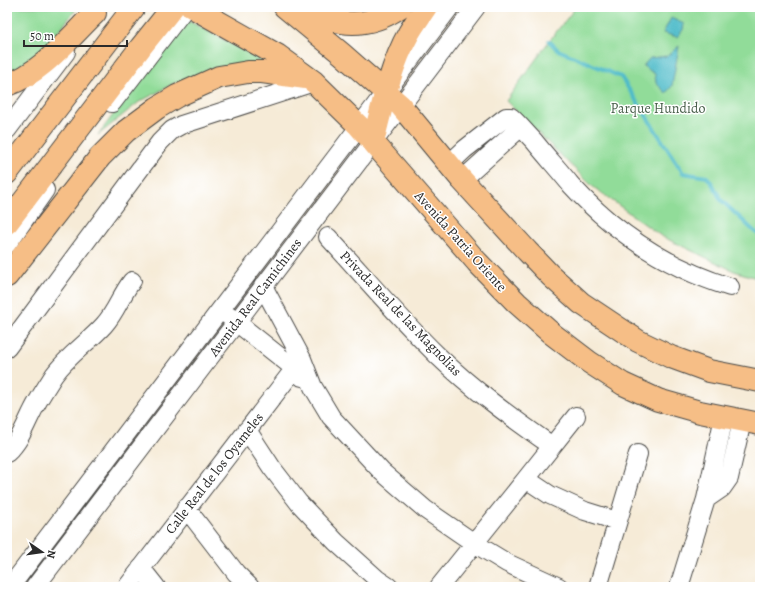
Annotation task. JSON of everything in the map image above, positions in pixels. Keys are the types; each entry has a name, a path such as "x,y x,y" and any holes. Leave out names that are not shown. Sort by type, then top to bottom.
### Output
{"main road":[{"path":"7,173 134,7"},
{"name":"Avenida Patria Oriente","path":"192,7 277,55 312,80 366,134 477,262 517,304 551,333 589,362 623,384 658,400 742,421"},
{"path":"286,8 332,21 363,23 377,20 400,7"},
{"path":"366,134 393,99 405,41 409,32 426,7"},
{"path":"286,8 393,99 455,172 550,275 581,303 638,341 671,357 709,371 760,381"},
{"path":"7,85 20,81 39,68 98,10"},
{"path":"7,223 141,47 173,16"},
{"path":"7,276 100,157 126,131 157,108 198,85 226,75 262,72 312,80"}],"street":[{"path":"7,244 55,175 173,16 186,7"},
{"path":"393,99 450,7"},
{"path":"393,99 476,7"},
{"path":"7,130 13,118 98,10"},
{"path":"7,348 156,148 172,130 181,125 312,80"},
{"path":"455,172 521,127 593,208 627,236 653,254 683,269 708,280 730,287"},
{"name":"Avenida Real Camichines","path":"35,587 263,286 366,134"},
{"name":"Avenida Real Camichines","path":"10,587 220,310 366,134"},
{"name":"Privada Real de las Magnolias","path":"328,236 437,355 476,391 552,446"},
{"path":"7,453 18,441 37,401 63,363 111,318 126,288 132,282"},
{"path":"263,286 298,364 331,417 382,472 426,510 474,543 507,563 559,587"},
{"path":"220,310 298,364"},
{"name":"Calle Real de los Oyameles","path":"127,587 186,508 298,364"},
{"path":"439,587 576,416"},
{"path":"679,587 706,499 742,421"},
{"path":"247,430 272,468 299,503 336,542 377,579 389,587"},
{"path":"124,436 140,448"},
{"path":"598,587 638,454"},
{"path":"526,479 550,495 585,511 618,521"},
{"path":"186,508 236,573 250,587"},
{"path":"141,568 156,587"}],"green space":[{"path":"7,7 78,7 42,52 28,64 7,74"},
{"name":"Parque Hundido","path":"576,7 760,7 760,279 734,271 661,236 592,186 506,101 549,41"},
{"path":"185,19 277,68 207,72 175,83 139,102 98,135"}],"water":[{"path":"671,18 684,24 683,30 677,37 663,33"},
{"path":"679,46 672,86 666,93 656,83 655,74 643,66 650,58 667,56"}],"waterway":[{"path":"549,41 558,50 621,77 683,173 707,177 721,200 760,235"}]}
